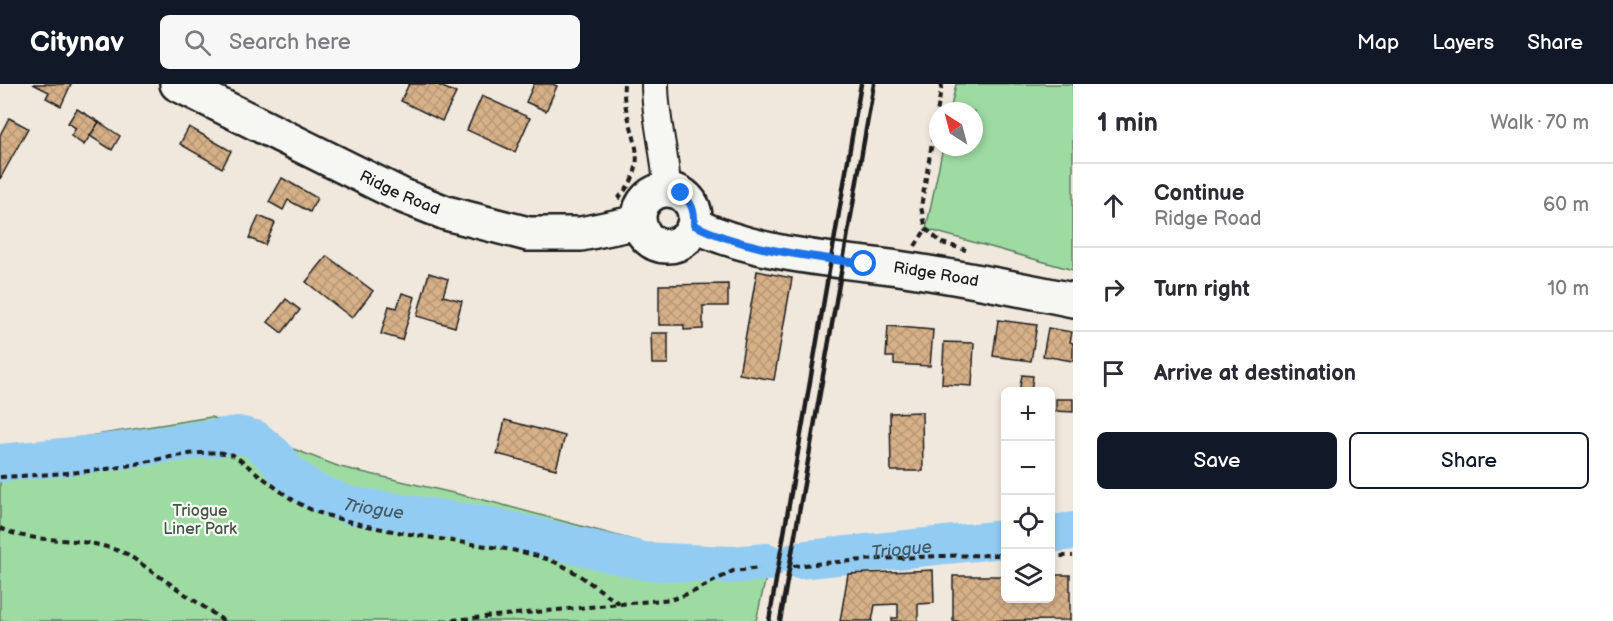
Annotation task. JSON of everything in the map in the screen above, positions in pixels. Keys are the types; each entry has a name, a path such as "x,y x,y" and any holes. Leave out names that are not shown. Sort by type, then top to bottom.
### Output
{"street":[{"name":"Ridge Road","path":"177,84 403,196 446,213 528,234 581,234 628,211"},
{"path":"655,84 667,190"},
{"path":"667,190 681,193 688,200 695,216 694,225 684,241 668,247 658,246 650,242 628,211 640,208 653,193 667,190"},
{"name":"Ridge Road","path":"694,225 718,237 775,251 991,283 1073,300"}],"path":[{"path":"624,84 627,120 637,155 628,211"},
{"path":"942,84 921,207 926,229 942,243 975,253"},
{"path":"0,477 93,470 205,452 222,452 233,455 300,504 319,513 387,530 510,549 539,556 577,574 621,605"},
{"path":"0,528 37,539 81,542 109,547 127,554 224,621"},
{"path":"793,566 876,559 1001,555"},
{"path":"1055,556 1073,556"},
{"path":"442,621 673,599 695,591 733,571 760,568"}],"green space":[{"path":"956,84 1073,84 1073,270 926,229 941,156 983,156 983,102 952,102"},
{"name":"Triogue Liner Park","path":"211,417 340,467 488,501 648,544 746,561 770,560 756,621 0,621 0,450"}],"building":[{"path":"33,84 71,84 61,106 46,98 49,92"},
{"path":"409,84 436,84 456,93 442,121 401,101"},
{"path":"534,84 557,86 546,111 526,102"},
{"path":"482,96 530,118 515,152 467,130"},
{"path":"77,109 99,122 84,145 71,136 76,128 68,123"},
{"path":"9,118 28,128 0,179 0,135"},
{"path":"99,122 120,136 112,150 90,136"},
{"path":"189,127 231,151 222,168 180,144"},
{"path":"282,178 317,198 310,212 288,200 283,210 269,202"},
{"path":"259,216 275,223 265,245 249,238"},
{"path":"327,256 373,291 352,318 306,282"},
{"path":"757,271 792,278 774,380 739,374"},
{"path":"429,273 448,279 443,296 462,301 455,327 417,316"},
{"path":"728,284 728,306 703,306 703,329 684,330 684,325 659,325 659,285"},
{"path":"402,293 415,297 402,340 381,334 389,306 397,308"},
{"path":"286,299 300,310 282,333 268,322"},
{"path":"998,320 1037,325 1031,361 993,356"},
{"path":"888,326 933,330 930,366 894,364 894,357 886,357"},
{"path":"1048,328 1072,332 1070,342 1073,343 1073,361 1043,356"},
{"path":"651,333 668,333 668,364 652,364"},
{"path":"944,342 974,343 972,386 942,384"},
{"path":"1022,375 1033,376 1032,387 1020,387"},
{"path":"1056,399 1073,399 1073,412 1056,411"},
{"path":"922,412 923,471 891,471 890,413"},
{"path":"505,420 565,436 556,469 497,454"},
{"path":"933,570 934,603 918,604 918,621 892,621 892,618 898,618 898,604 875,605 872,621 840,621 848,574"},
{"path":"1055,575 1070,575 1070,620 953,621 953,576 1001,576 1001,603 1055,603"}],"waterway":[{"name":"Triogue","path":"0,463 94,454 238,435 255,439 273,454 290,474 311,490 348,505 491,526 643,561 731,565 767,562"},
{"name":"Triogue","path":"1055,533 1073,531"},
{"name":"Triogue","path":"798,560 1001,539"}],"railway":[{"path":"769,621 861,84"},
{"path":"780,621 874,84"}],"route":[{"path":"681,193 693,207 694,225 718,237 775,251 864,264"}]}
